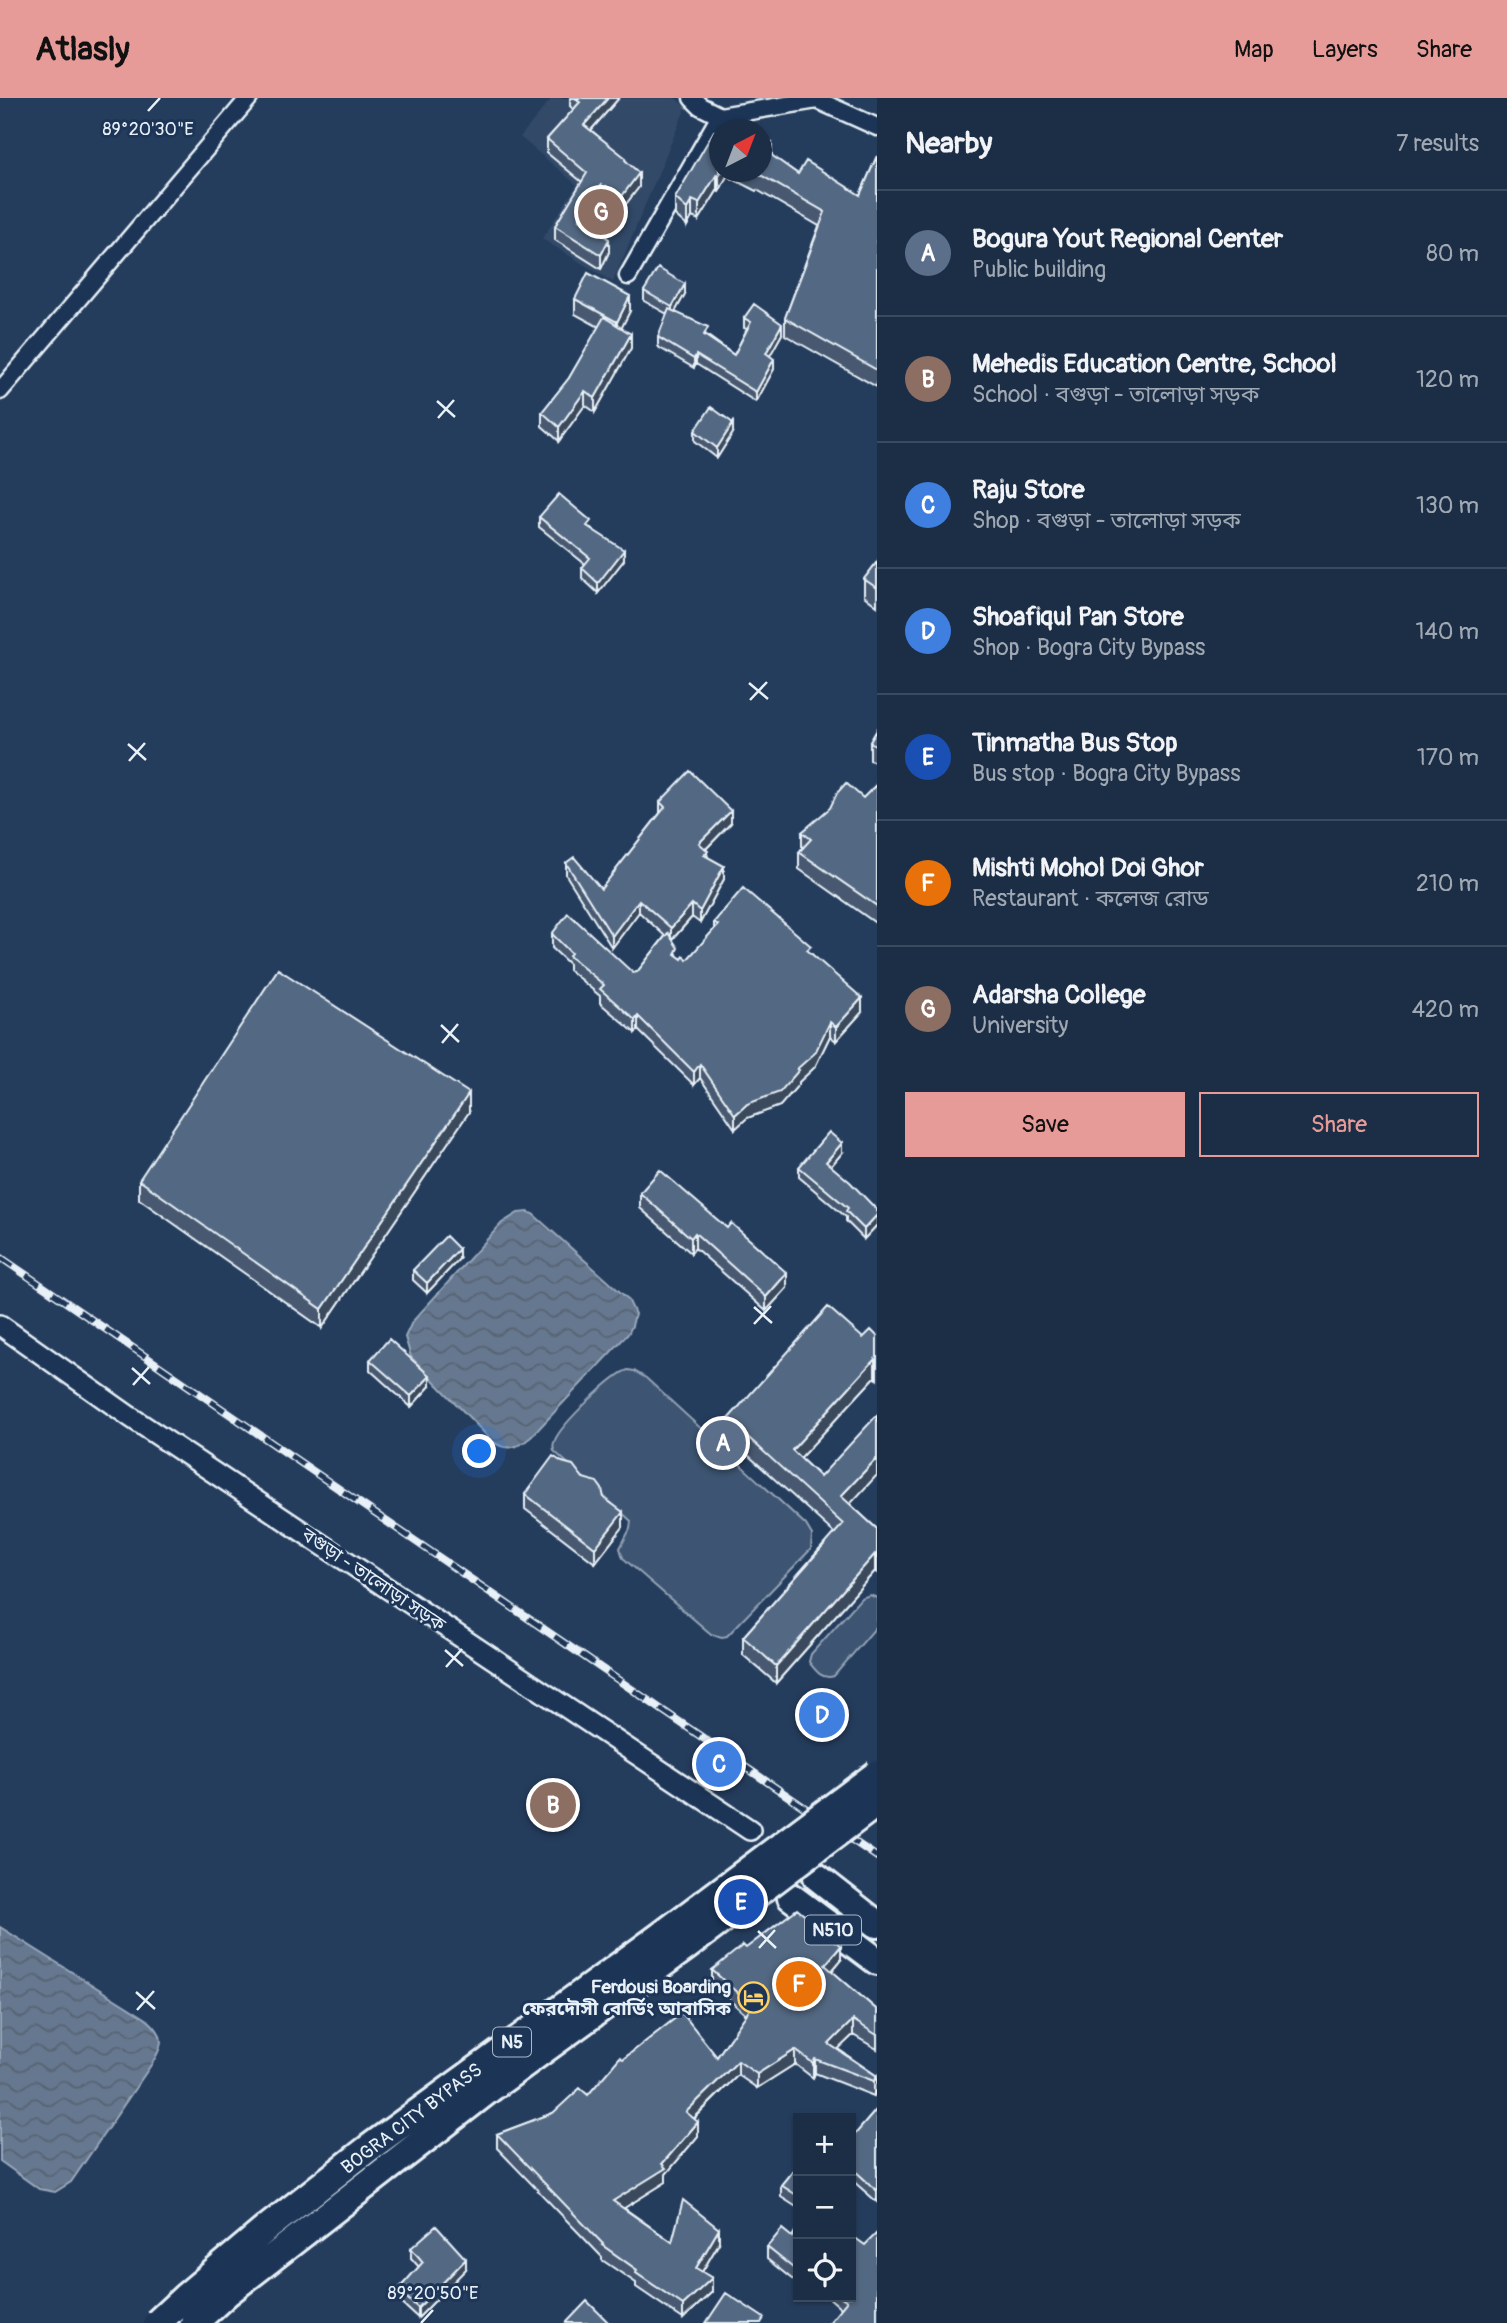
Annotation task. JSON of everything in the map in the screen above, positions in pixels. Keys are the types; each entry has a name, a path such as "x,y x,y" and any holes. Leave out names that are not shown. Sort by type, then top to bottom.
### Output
{"highway":[{"name":"BOGRA CITY BYPASS","path":"157,2323 267,2228 369,2148 877,1774"},
{"name":"BOGRA CITY BYPASS","path":"194,2323 272,2258 491,2088 686,1947 877,1803"},
{"name":"N510","path":"817,1877 877,1924"},
{"name":"N510","path":"791,1896 877,1961"}],"street":[{"path":"0,391 249,98"},
{"path":"692,98 700,106 720,116 817,100 877,127"},
{"path":"628,276 720,116"},
{"name":"বগুড়া - তালোড়া সড়ক","path":"0,1325 129,1416 750,1830"}],"shaded area":[{"path":"552,98 675,98 686,107 613,282 542,239 577,185 520,137"},
{"path":"628,1370 646,1378 806,1525 812,1535 811,1549 727,1636 711,1634 623,1558 620,1548 631,1521 554,1451 553,1445 559,1433 577,1412 600,1390"},
{"path":"870,1595 877,1598 877,1626 834,1676 826,1677 820,1674 809,1662 811,1654 861,1598"}],"water":[{"path":"528,1212 628,1299 635,1314 628,1334 531,1437 517,1446 502,1447 492,1441 411,1357 405,1337 412,1322 502,1223 518,1213"},
{"path":"0,1927 145,2018 160,2036 158,2054 149,2068 71,2182 55,2192 39,2189 0,2161"}],"building":[{"path":"575,98 608,98 584,125 626,158 639,173 619,200 606,186 604,188 601,185 579,219 609,239 601,255 555,226 587,173 547,139 580,102"},
{"path":"709,140 709,182 712,182 699,203 692,200 687,209 675,198"},
{"path":"772,156 798,174 806,161 860,195 877,156 877,370 785,318 825,212 772,182"},
{"path":"658,268 685,284 672,307 644,291"},
{"path":"588,273 630,296 617,322 575,299"},
{"path":"754,304 782,324 766,353 774,359 756,392 696,355 694,359 658,337 669,309 708,327 704,335 734,355 751,322 744,318"},
{"path":"604,317 631,334 595,398 585,391 559,427 542,412 569,378"},
{"path":"711,407 733,423 717,448 695,431"},
{"path":"559,494 591,521 587,526 624,550 598,583 582,568 590,558 539,517"},
{"path":"877,562 877,588 864,579"},
{"path":"877,730 877,746 870,742"},
{"path":"690,771 731,811 699,843 708,851 704,855 724,866 700,911 692,904 671,928 639,900 612,936 566,863 574,857 601,889 665,807 660,802"},
{"path":"846,783 863,798 877,784 877,906 799,852 811,839 802,832 830,808 837,793"},
{"path":"743,888 811,946 807,950 862,998 836,1027 830,1022 815,1053 797,1069 799,1070 780,1092 747,1104 735,1115 700,1064 694,1072 638,1016 635,1020 600,989 604,985 569,956 571,953 552,934 568,913 633,973 637,972 668,933 678,948 675,954 682,959 684,956 687,960 718,925 714,922"},
{"path":"278,969 469,1093 322,1309 139,1180"},
{"path":"829,1132 842,1143 826,1162 877,1210 877,1215 864,1229 846,1211 848,1208 799,1167"},
{"path":"660,1170 727,1228 731,1223 787,1273 766,1297 695,1233 691,1238 640,1193"},
{"path":"446,1236 459,1249 427,1283 413,1270"},
{"path":"828,1307 863,1338 871,1330 877,1336 877,1361 875,1359 792,1450 820,1477 877,1415 877,1458 841,1496 877,1529 877,1556 875,1554 776,1666 743,1637 843,1524 728,1419"},
{"path":"389,1339 430,1376 411,1396 370,1360"},
{"path":"553,1456 573,1465 583,1478 597,1482 604,1498 623,1512 595,1548 525,1494"},
{"path":"797,1909 841,1946 825,1965 877,2010 877,2035 853,2020 829,2044 877,2076 874,2081 815,2059 813,2063 795,2050 757,2074 738,2061 686,2112 698,2122 662,2164 666,2168 613,2201 672,2242 683,2200 719,2229 696,2268 712,2278 683,2305 636,2273 637,2270 602,2245 497,2134 553,2113 580,2088 588,2095 620,2057 623,2059 682,2013 717,2057 752,2006 712,1970 743,1945 746,1948"},
{"path":"877,2109 877,2191 856,2172 856,2133"},
{"path":"793,2170 793,2193 781,2185"},
{"path":"436,2226 466,2259 418,2308 398,2290 423,2262 411,2248"},
{"path":"782,2229 792,2237 793,2268 767,2247"},
{"path":"877,2233 877,2323 829,2323 846,2302 856,2302 856,2239 865,2245"},
{"path":"726,2293 764,2318 761,2323 706,2323"},
{"path":"587,2301 609,2323 566,2323"}],"railway":[{"path":"0,1257 877,1857"}],"place":[{"name":"Adarsha College","path":"601,212"},
{"name":"Bogura Yout Regional Center","path":"723,1443"},
{"name":"Shoafiqul Pan Store","path":"822,1715"},
{"name":"Raju Store","path":"719,1764"},
{"name":"Mehedis Education Centre, School","path":"553,1805"},
{"name":"Tinmatha Bus Stop","path":"741,1902"},
{"name":"Mishti Mohol Doi Ghor","path":"799,1984"},
{"name":"Ferdousi Boarding ফেরদৌসী বোর্ডিং আবাসিক","path":"754,1997"}]}
